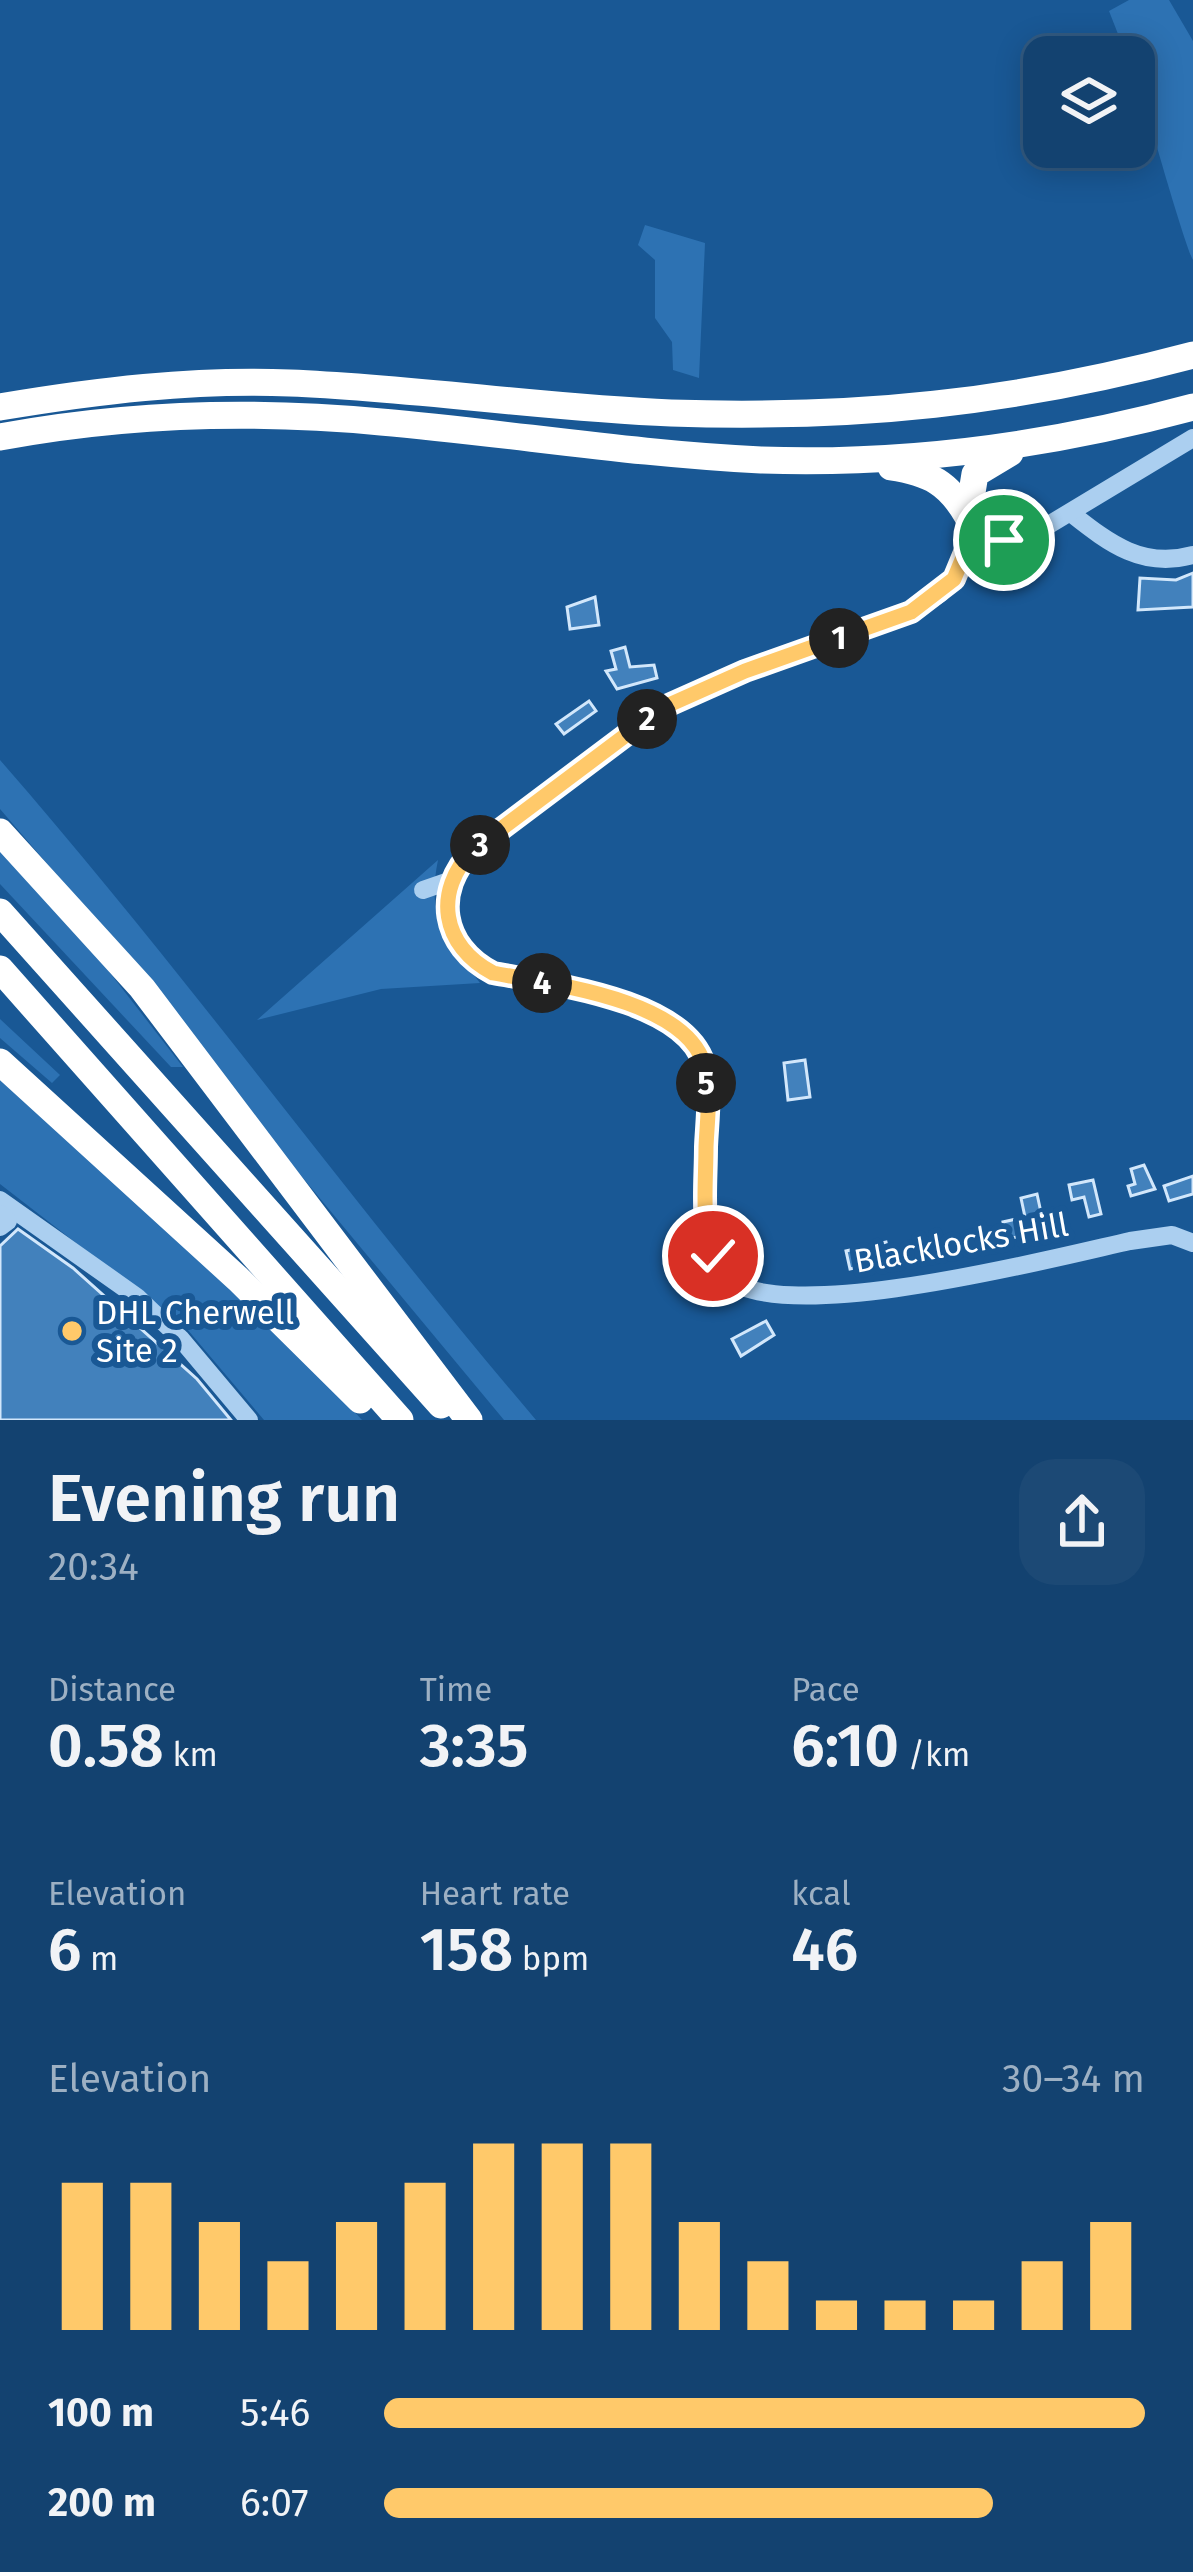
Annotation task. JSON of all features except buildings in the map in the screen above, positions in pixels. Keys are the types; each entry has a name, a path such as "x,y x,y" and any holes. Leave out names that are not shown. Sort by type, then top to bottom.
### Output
{"highway":[{"path":"0,407 125,388 289,383 667,413 847,413 977,403 1112,376 1193,352"},
{"path":"0,437 106,423 278,416 658,452 841,460 1036,442 1193,407"},
{"path":"969,527 975,474 987,462 1036,442"},
{"path":"841,460 935,478 953,491 969,527"},
{"path":"0,832 142,988 469,1420"},
{"path":"0,912 454,1420"},
{"path":"0,969 400,1420"},
{"path":"0,1062 238,1279 380,1420"}],"street":[{"path":"423,890 449,881 473,850 664,707 745,671 911,612 954,579 969,527 1028,538 1193,438"},
{"path":"1072,514 1122,552 1171,561 1193,555"},
{"name":"Blacklocks Hill","path":"449,881 450,930 475,963 493,973 610,999 669,1021 688,1034 706,1073 709,1245 726,1277 741,1286 826,1295 877,1291 1130,1241 1172,1235 1193,1243"},
{"path":"0,1200 137,1297 249,1420"},
{"path":"0,1214 8,1221 0,1227"}],"shaded area":[{"path":"1129,0 1169,0 1193,41 1193,260 1155,141 1155,36 1119,36 1109,11"},
{"path":"645,225 705,243 699,378 673,370 672,342 655,318 655,260 638,245"},
{"path":"0,760 536,1420 504,1420 249,1113 156,990 0,809"},
{"path":"0,841 69,920 183,1067 171,1067 0,884"},
{"path":"438,860 437,913 480,983 381,989 257,1020"},
{"path":"0,1019 60,1075 52,1083 0,1038"},
{"path":"0,1076 298,1350 362,1420 264,1420 187,1329 0,1184"}],"place":[{"name":"DHL Cherwell Site 2","path":"72,1331"}],"route":[{"path":"713,1256 705,1215 706,1073 688,1034 669,1021 610,999 493,973 475,963 450,930 449,881 473,850 662,708 745,671 911,612 954,579 970,551 971,538 1004,540"}]}
